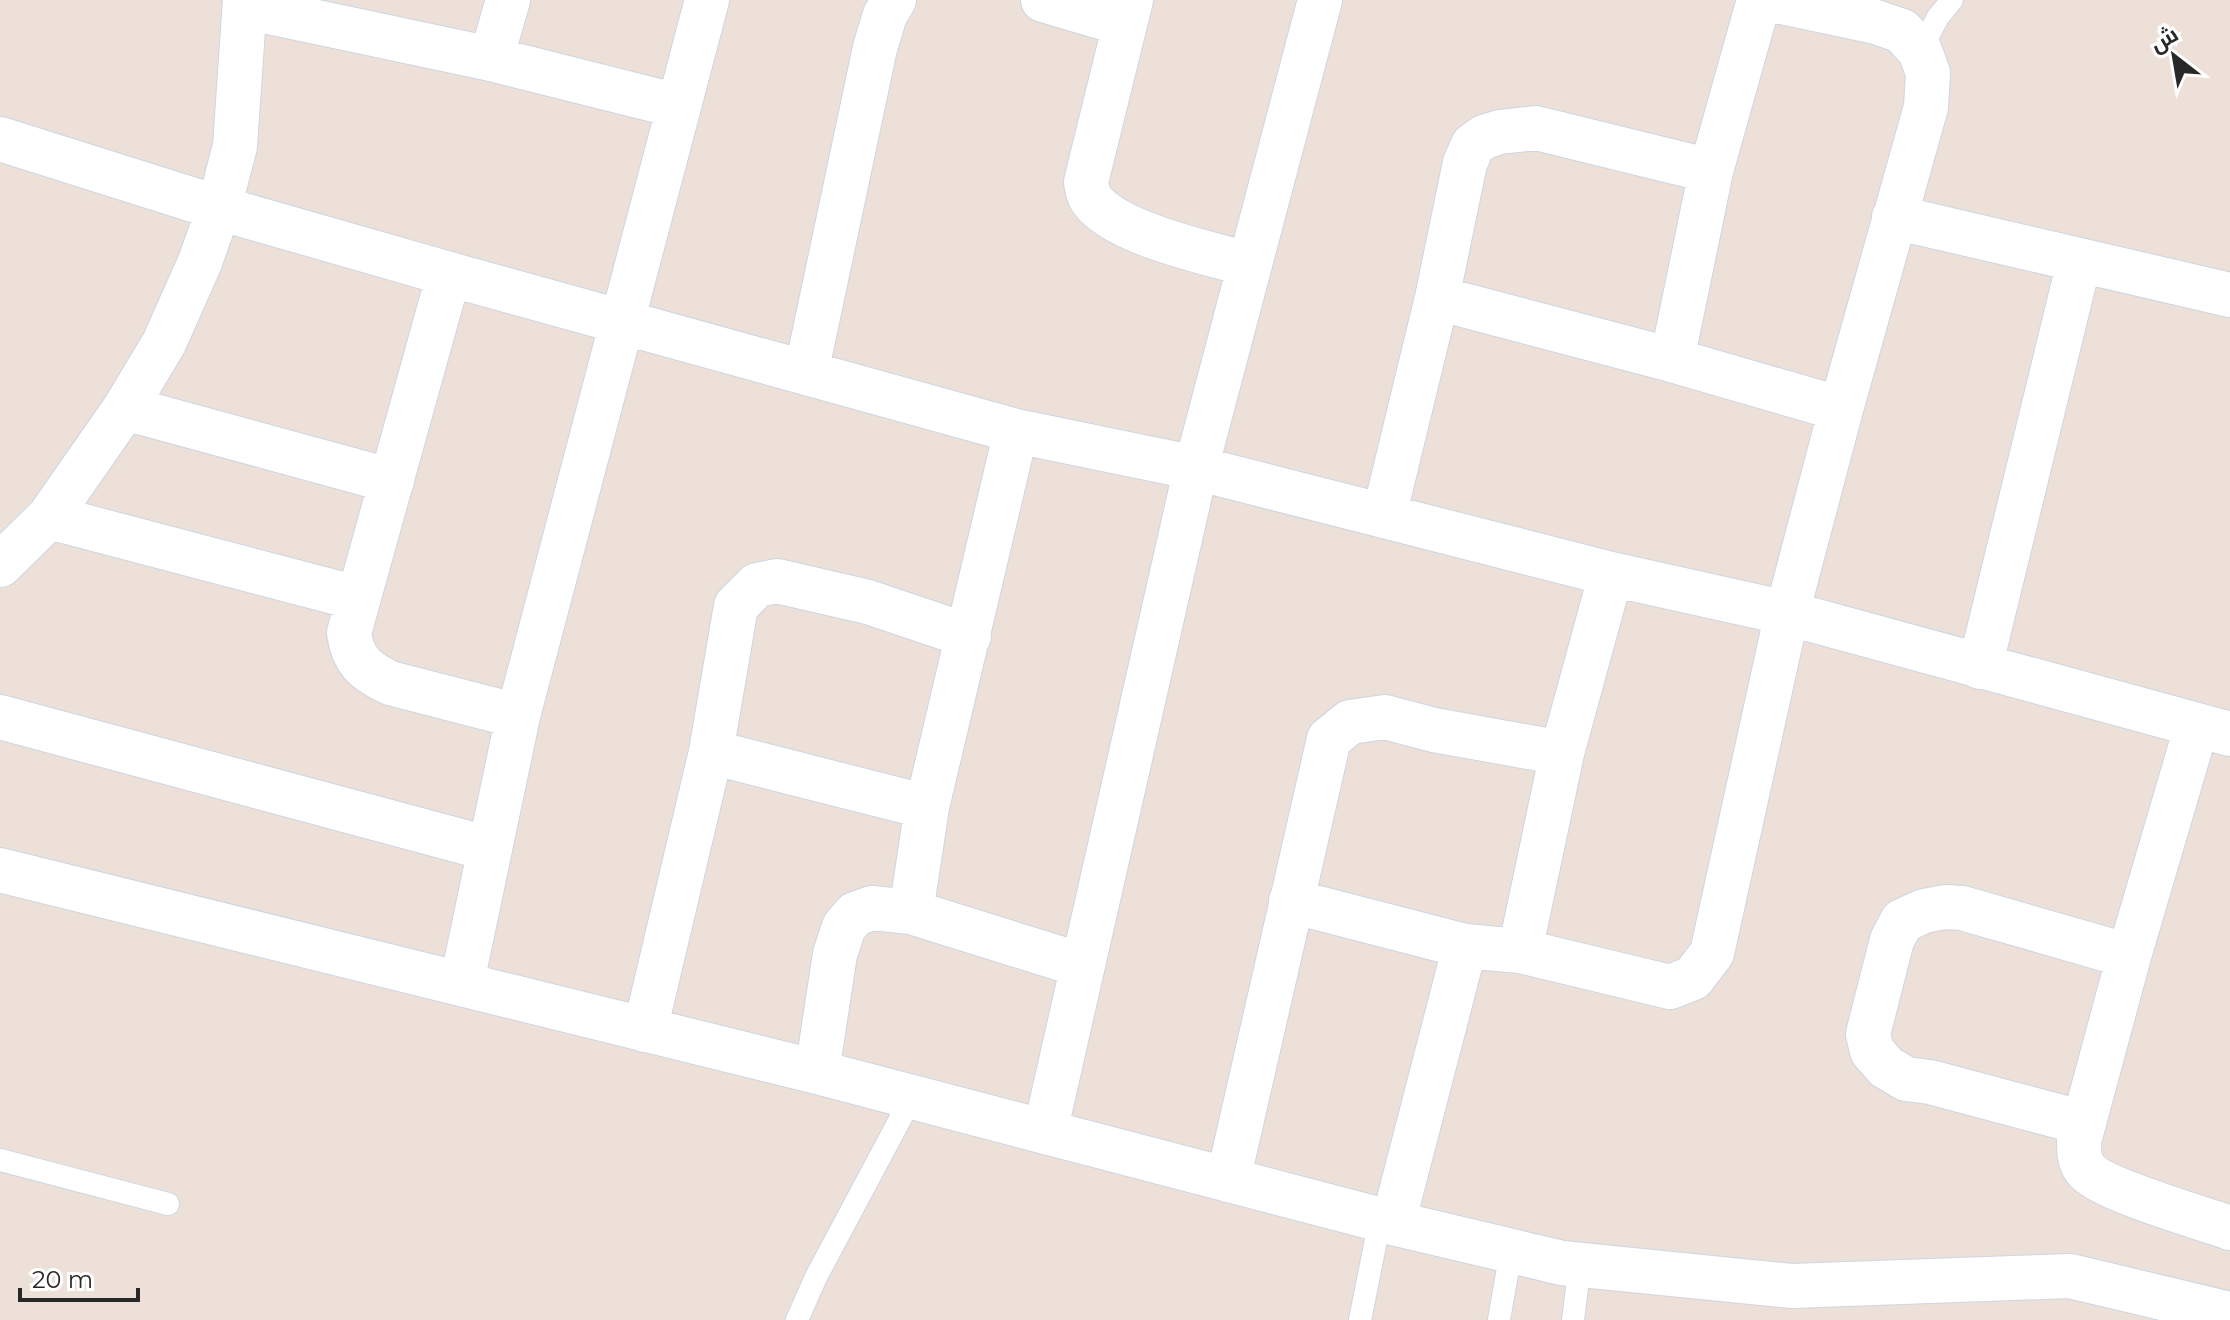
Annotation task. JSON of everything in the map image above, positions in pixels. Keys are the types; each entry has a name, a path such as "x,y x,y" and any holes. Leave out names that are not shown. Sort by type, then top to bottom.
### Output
{"street":[{"path":"491,59 508,0"},
{"path":"462,982 518,716 707,0"},
{"path":"806,373 875,48 885,15 894,0"},
{"path":"1043,0 1127,12 1086,182 1090,198 1107,215 1137,231 1250,265"},
{"path":"1045,1132 1196,468 1320,0"},
{"path":"1672,360 1711,171 1759,0"},
{"path":"1291,901 1465,946 1520,951 1670,987 1693,978 1712,953 1787,613 1926,107 1928,73 1920,51 1902,31 1876,22 1772,0"},
{"path":"0,565 49,517 125,408 164,343 200,262 219,208 235,146 246,3 678,106"},
{"path":"1384,516 1437,298 1465,163 1473,145 1484,137 1500,132 1536,128 1711,171"},
{"path":"0,139 219,208 620,323 1016,431 1196,468 1611,574 1787,613 2213,730 2129,956 2079,1141 2079,1157 2087,1172 2108,1186 2230,1228"},
{"path":"1894,217 2230,295"},
{"path":"1980,667 2079,262"},
{"path":"449,274 357,598 349,633 351,649 357,661 370,674 390,683 518,716"},
{"path":"1437,298 1672,360 1841,409"},
{"path":"125,408 392,481"},
{"path":"911,912 927,807 1016,431"},
{"path":"49,517 357,598"},
{"path":"1520,951 1562,753 1611,574"},
{"path":"645,1030 711,752 736,606 757,585 777,581 868,602 969,636"},
{"path":"0,717 490,849"},
{"path":"1228,1180 1329,739 1350,722 1385,717 1434,730 1562,753"},
{"path":"711,752 927,807"},
{"path":"0,870 462,982 1511,1251 1580,1264 1792,1286 2070,1276 2230,1314"},
{"path":"817,1072 835,954 844,927 855,914 872,908 911,912 1081,965"},
{"path":"2084,1123 1930,1082 1906,1079 1886,1067 1872,1051 1868,1034 1892,940 1902,921 1924,911 1962,908 2129,956"},
{"path":"1386,1221 1465,946"}],"lane":[{"path":"1920,51 1938,17 1952,0"},
{"path":"797,1320 816,1277 912,1097"},
{"path":"0,1160 168,1204"},
{"path":"1360,1320 1386,1221"},
{"path":"1499,1320 1511,1251"},
{"path":"1573,1320 1580,1264"}]}
